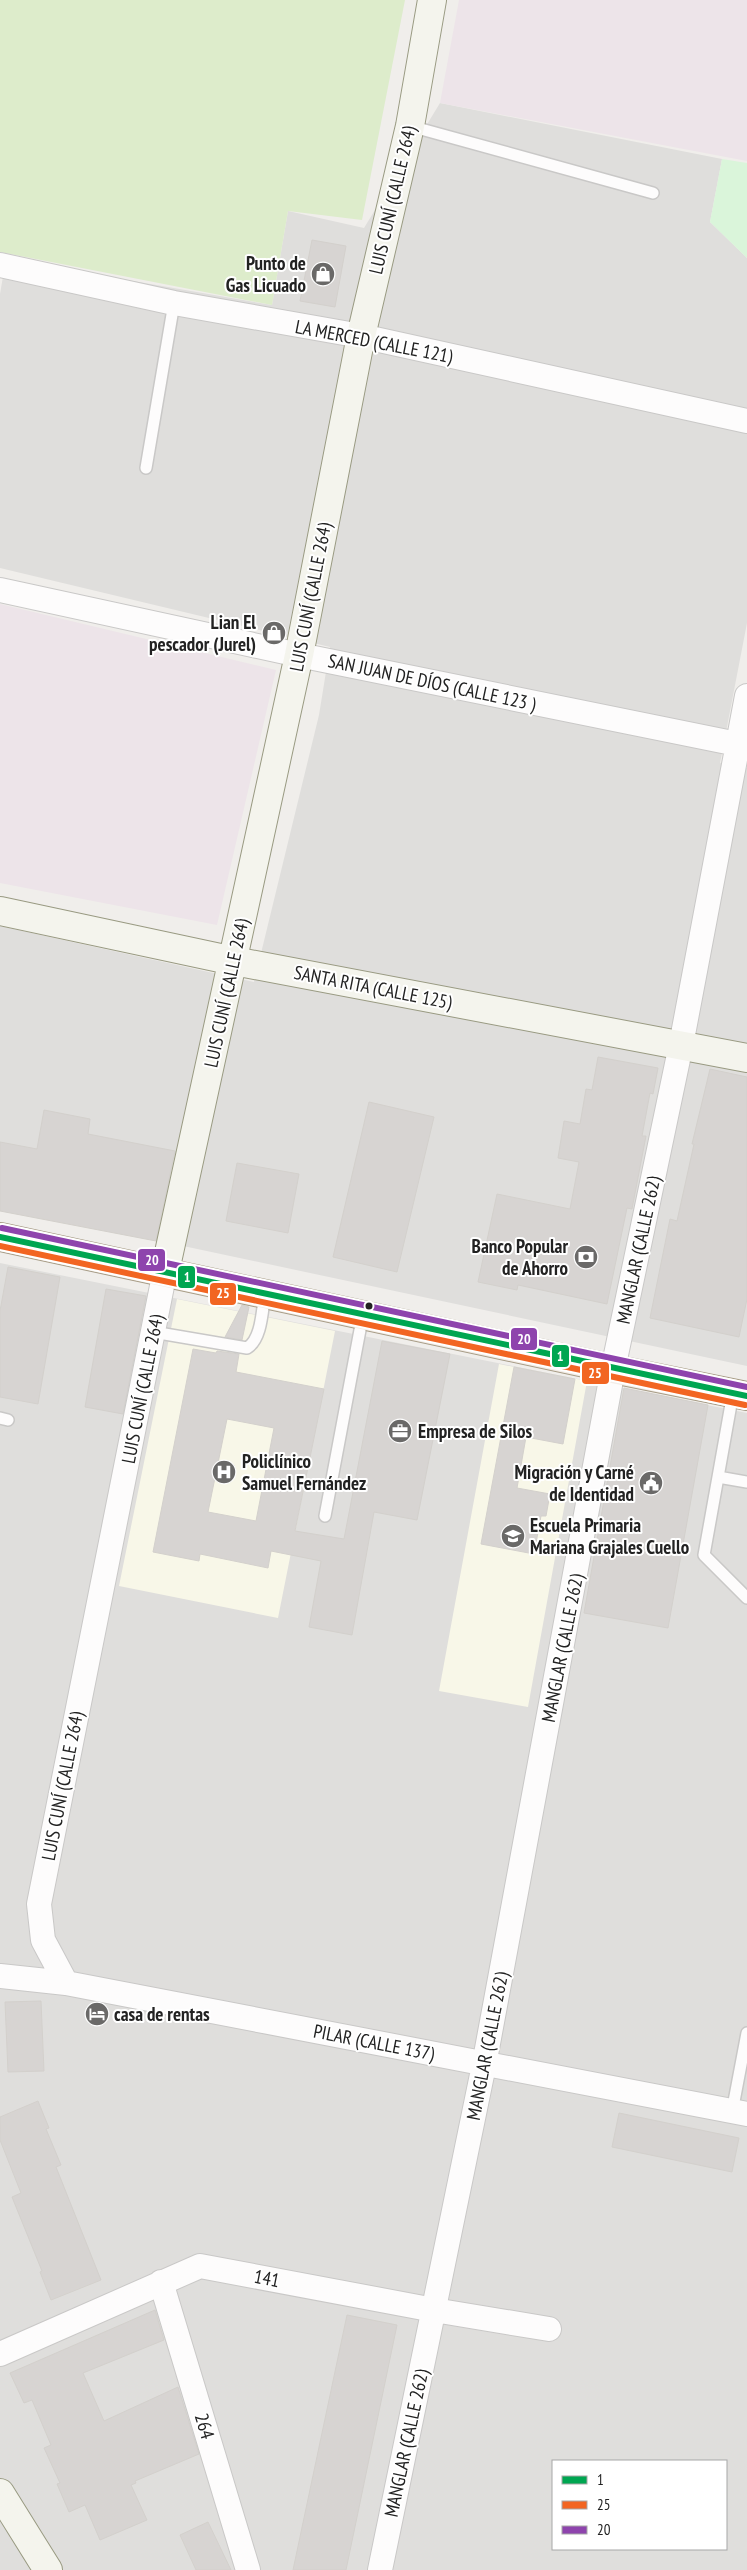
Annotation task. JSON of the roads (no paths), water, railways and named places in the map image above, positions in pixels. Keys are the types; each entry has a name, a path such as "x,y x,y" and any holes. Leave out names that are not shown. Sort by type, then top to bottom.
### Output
{"main road":[{"path":"0,1237 613,1369 740,1394"}],"street":[{"name":"LUIS CUNÍ (CALLE 264)","path":"66,1982 43,1940 39,1904 165,1271 300,655 361,336 410,126 432,0"},
{"name":"LA MERCED (CALLE 121)","path":"0,266 174,303 361,336 747,421"},
{"name":"SAN JUAN DE DÍOS (CALLE 123 )","path":"0,590 300,655 742,745"},
{"name":"MANGLAR (CALLE 262)","path":"380,2570 484,2064 613,1369 742,745 747,696"},
{"name":"SANTA RITA (CALLE 125)","path":"0,912 234,961 747,1058"},
{"name":"PILAR (CALLE 137)","path":"0,1976 66,1982 739,2113"},
{"name":"141","path":"0,2354 200,2266 434,2310 549,2329"},
{"name":"264","path":"161,2282 248,2570"},
{"path":"0,2493 48,2570"}],"lane":[{"path":"410,126 654,193"},
{"path":"146,468 174,303"},
{"path":"153,1332 247,1348 253,1344 257,1336 265,1293"},
{"path":"325,1516 363,1314"},
{"path":"740,1394 718,1477 704,1554 747,1598"},
{"path":"718,1477 747,1482"},
{"path":"739,2113 747,2034"}],"place":[{"name":"Punto de Gas Licuado","path":"323,274"},
{"name":"Lian El pescador (Jurel)","path":"274,633"},
{"name":"Banco Popular de Ahorro","path":"586,1257"},
{"name":"Empresa de Silos","path":"400,1431"},
{"name":"Policlínico Samuel Fernández","path":"224,1472"},
{"name":"Migración y Carné de Identidad","path":"651,1483"},
{"name":"Escuela Primaria Mariana Grajales Cuello","path":"513,1536"},
{"name":"casa de rentas","path":"97,2014"}]}
